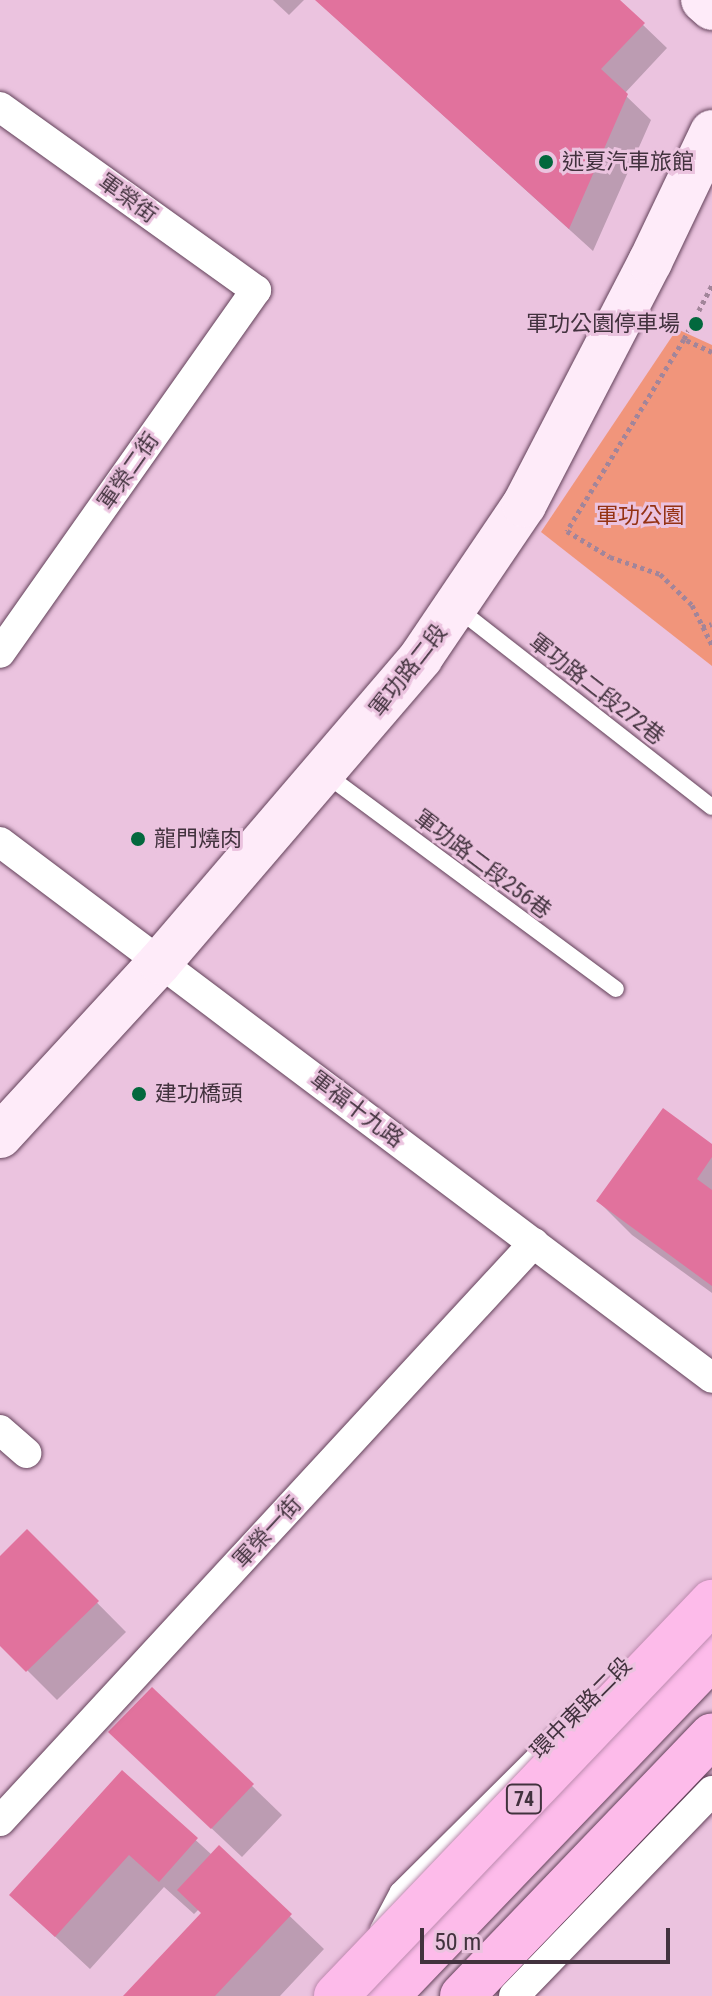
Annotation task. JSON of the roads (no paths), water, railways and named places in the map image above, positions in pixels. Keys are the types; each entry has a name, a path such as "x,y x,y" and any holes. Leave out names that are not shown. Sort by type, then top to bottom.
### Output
{"highway":[{"name":"74","path":"336,1996 698,1600"},
{"name":"74","path":"387,1996 712,1657"},
{"path":"462,1996 712,1735"}],"main road":[{"path":"703,0 712,8"},
{"name":"軍功路二段","path":"0,1136 160,962 421,657 524,505 650,262 712,132"}],"street":[{"name":"軍榮街","path":"0,107 256,290"},
{"name":"軍榮二街","path":"0,653 256,290"},
{"name":"軍福十九路","path":"0,842 712,1378"},
{"name":"軍榮一街","path":"0,1821 534,1243"},
{"path":"0,1430 26,1453"},
{"name":"環中東路二段","path":"364,1996 712,1634"},
{"path":"514,1996 712,1791"}],"lane":[{"name":"軍功路二段272巷","path":"455,607 712,807"},
{"name":"軍功路二段256巷","path":"324,773 616,989"},
{"name":"環中東路二段","path":"343,1996 398,1891 594,1696"}],"place":[{"name":"述夏汽車旅館","path":"546,162"},
{"name":"軍功公園停車場","path":"696,324"},
{"name":"龍門燒肉","path":"138,839"},
{"name":"建功橋頭","path":"139,1094"}],"park label":[{"name":"軍功公園","path":"640,516"}]}
